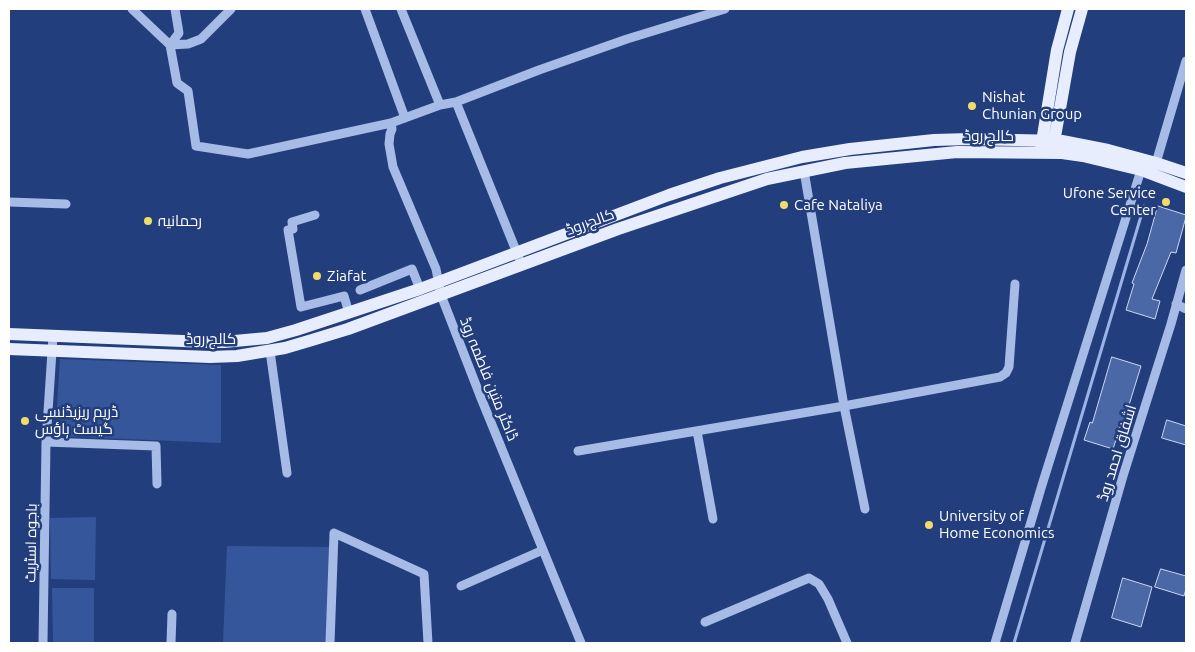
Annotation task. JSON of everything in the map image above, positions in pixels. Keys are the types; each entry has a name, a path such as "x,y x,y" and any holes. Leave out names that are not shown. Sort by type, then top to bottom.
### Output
{"main road":[{"path":"1048,146 1057,50 1068,9"},
{"path":"1048,146 1082,9"},
{"name":"کالج روڈ","path":"9,349 210,357 237,356 270,351 348,329 439,289 519,259 669,195 720,178 802,157 850,149 934,140 969,139 1048,146 1141,170 1186,187"},
{"name":"کالج روڈ","path":"519,259 618,229 767,178 845,163 957,152 1048,146 1069,141 1156,163 1186,174"},
{"name":"کالج روڈ","path":"9,334 206,342 267,338 420,289 439,289"}],"street":[{"path":"132,9 170,44 177,83 188,92 196,146 248,154 409,117 456,102 627,39 725,9"},
{"path":"170,44 179,33 175,9"},
{"path":"170,44 188,44 202,39 231,9"},
{"path":"365,9 409,117"},
{"path":"401,9 440,106"},
{"path":"1156,163 1186,62"},
{"path":"456,102 519,259"},
{"name":"ڈاکٹر متین فاطمہ روڈ","path":"391,122 392,128 389,144 392,167 436,269 439,289 481,398 581,643"},
{"path":"995,643 1042,484 1141,170"},
{"path":"804,171 844,406 865,509"},
{"path":"9,202 66,204"},
{"path":"315,215 292,222 293,229 288,230 301,307 344,296 349,313"},
{"path":"360,290 412,269 420,289"},
{"name":"اشفاق احمد روڈ","path":"1074,643 1186,270"},
{"path":"578,451 844,406 1000,377 1006,373 1009,367 1014,284"},
{"path":"1176,304 1186,308"},
{"name":"باجوہ اسٹریٹ","path":"43,643 46,442 53,336"},
{"path":"270,351 287,473"},
{"path":"697,431 713,519"},
{"path":"46,442 156,446 157,484"},
{"path":"330,643 334,533 424,574 428,643"},
{"path":"461,586 543,550"},
{"path":"705,622 810,578 820,584 846,643"},
{"path":"171,643 172,614"}],"shaded area":[{"path":"60,359 221,365 221,443 55,436"},
{"path":"96,517 95,580 51,579 50,518"},
{"path":"227,546 333,547 329,643 223,643"},
{"path":"52,588 94,588 94,643 53,643"}],"building":[{"path":"1158,206 1186,215 1186,217 1176,253 1171,252 1152,299 1160,301 1155,319 1126,310 1134,284 1132,283 1147,244"},
{"path":"1112,357 1141,366 1122,428 1120,427 1113,449 1084,440 1090,422 1092,423"},
{"path":"1167,420 1186,426 1186,445 1162,438"},
{"path":"1161,569 1186,576 1184,596 1155,587"},
{"path":"1123,578 1152,587 1141,627 1112,618"}],"waterway":[{"path":"1014,643 1144,206"}],"place":[{"name":"Nishat Chunian Group","path":"972,106"},
{"name":"Ufone Service Center","path":"1166,202"},
{"name":"Cafe Nataliya","path":"784,205"},
{"name":"رحمانیہ","path":"148,221"},
{"name":"Ziafat","path":"317,276"},
{"name":"ڈریم ریزیڈنسی گیسٹ ہاؤس","path":"25,421"},
{"name":"University of Home Economics","path":"929,525"}]}
